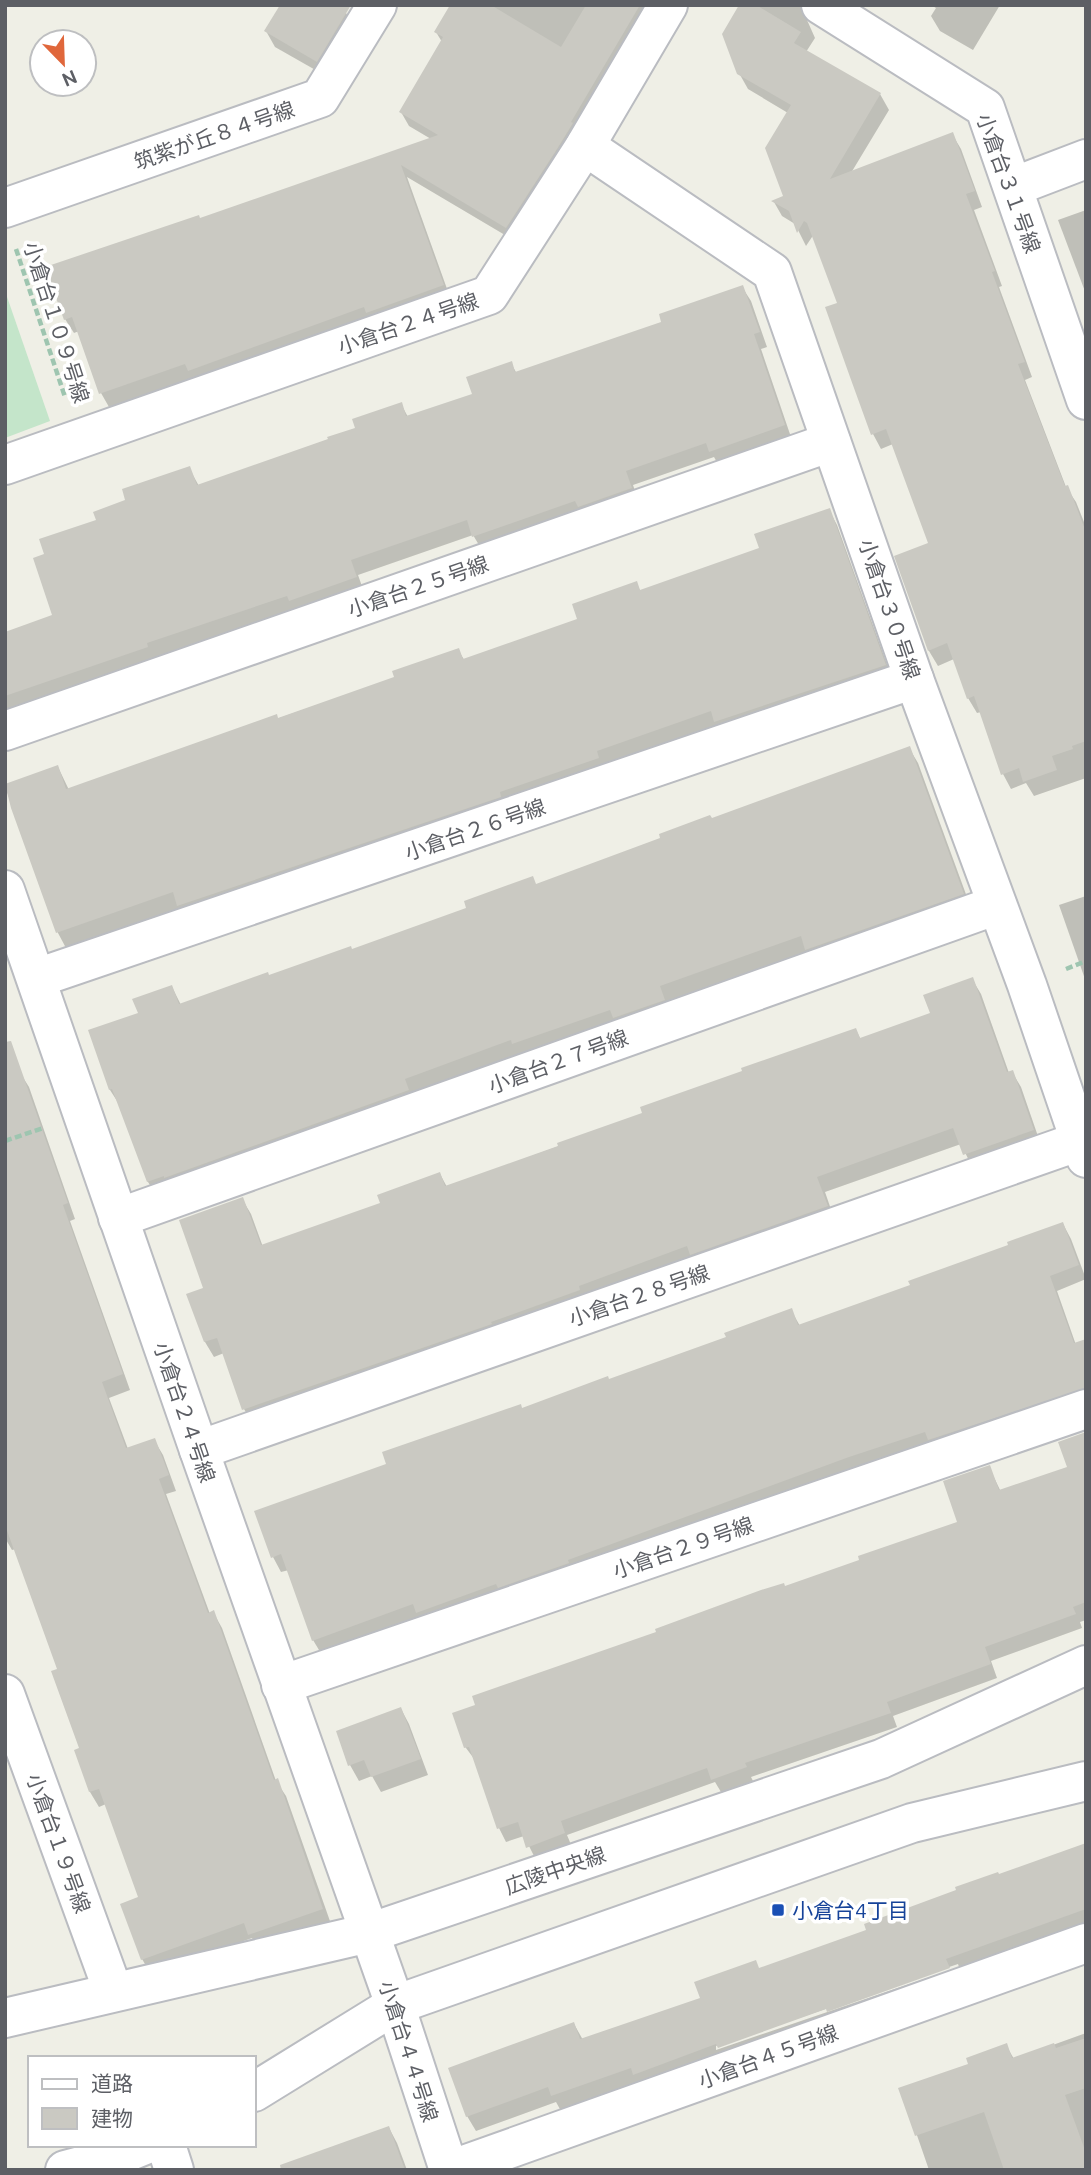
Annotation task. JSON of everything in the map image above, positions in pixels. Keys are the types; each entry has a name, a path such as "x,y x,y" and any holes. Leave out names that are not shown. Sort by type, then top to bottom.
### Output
{"street":[{"name":"筑紫が丘８４号線","path":"10,225 320,98 377,5"},
{"name":"小倉台２４号線","path":"5,465 489,295 585,146 668,5"},
{"name":"小倉台３１号線","path":"821,5 985,108 1086,400"},
{"name":"小倉台３０号線","path":"585,146 772,272 914,679 1083,1149"},
{"path":"1013,187 1086,159"},
{"name":"小倉台２５号線","path":"5,731 831,442"},
{"name":"小倉台２６号線","path":"37,978 914,679"},
{"name":"小倉台２４号線","path":"5,890 198,1450 369,1933"},
{"name":"小倉台２７号線","path":"118,1217 997,905"},
{"name":"小倉台２８号線","path":"198,1450 1083,1149"},
{"name":"小倉台２９号線","path":"281,1685 1086,1409"},
{"name":"広陵中央線","path":"5,2018 369,1933 881,1759 1086,1665"},
{"name":"小倉台１９号線","path":"5,1694 19,1777 113,1991"},
{"path":"256,2091 395,2005 912,1823 1086,1782"},
{"name":"小倉台４４号線","path":"369,1933 449,2170"},
{"name":"小倉台４５号線","path":"449,2170 1086,1942"},
{"path":"65,2170 118,2156 140,2147"},
{"path":"167,2147 174,2170"}],"path":[{"name":"小倉台１０９号線","path":"10,225 78,438"}],"green space":[{"path":"5,291 50,421 5,438"}],"building":[{"path":"280,5 351,5 317,62 264,31"},
{"path":"450,5 491,5 561,47 586,5 640,5 571,122 573,123 506,228 401,165 444,285 366,313 364,307 188,371 185,364 99,394 72,317 64,320 45,267 199,215 200,218 438,135 399,112 443,37 434,32"},
{"path":"739,5 756,5 801,32 794,43 881,93 830,179 953,132 975,191 966,194 1025,362 1018,364 1065,486 1068,485 1086,532 1086,741 1052,756 1057,770 1023,782 1019,768 1001,775 974,696 967,699 947,643 928,651 894,556 928,543 886,429 871,435 825,307 837,303 807,223 804,221 797,233 789,211 771,201 783,196 765,148 791,105 737,74 722,34"},
{"path":"743,285 760,332 754,334 785,425 709,452 706,443 626,471 632,488 578,507 575,501 472,537 467,520 351,560 357,577 289,601 287,596 147,643 148,647 5,696 5,632 52,615 33,558 44,554 39,539 96,520 93,512 125,500 122,489 190,466 197,485 328,439 327,437 355,428 352,419 402,402 406,416 472,394 466,377 512,361 515,372 661,322 659,314"},
{"path":"830,508 886,665 714,722 711,711 597,751 599,758 500,792 501,797 177,906 173,892 56,933 5,784 58,765 66,789 277,714 278,718 394,677 392,671 459,648 463,659 577,619 572,604 637,581 640,590 759,548 754,534"},
{"path":"910,746 964,894 805,950 801,936 660,986 665,1000 613,1018 610,1010 512,1044 511,1040 405,1079 409,1090 147,1182 112,1089 109,1090 88,1030 138,1013 132,999 172,985 179,1004 268,972 269,975 351,946 352,949 466,908 464,901 533,876 536,884 660,838 659,834 710,815 712,818"},
{"path":"973,977 1007,1072 1013,1070 1034,1130 963,1155 953,1128 817,1177 828,1206 690,1255 687,1246 579,1286 580,1290 491,1322 492,1324 242,1410 217,1338 204,1342 186,1294 203,1288 179,1220 243,1197 261,1245 380,1203 377,1195 440,1172 445,1186 642,1113 640,1107 742,1071 741,1068 856,1028 860,1038 930,1013 923,995"},
{"path":"11,1041 68,1203 63,1205 123,1374 102,1382 126,1448 155,1438 169,1475 159,1479 208,1613 214,1610 274,1780 278,1778 323,1909 248,1935 244,1923 141,1960 120,1904 138,1897 99,1789 89,1792 74,1750 79,1748 51,1671 57,1669 5,1525 5,1042"},
{"path":"1063,1222 1079,1265 1050,1276 1074,1343 1086,1339 1086,1388 928,1440 925,1432 849,1457 498,1588 496,1584 416,1613 413,1604 312,1641 281,1554 271,1558 254,1511 386,1464 382,1452 521,1404 522,1408 608,1376 609,1379 726,1337 724,1333 792,1308 798,1325 910,1285 908,1281"},
{"path":"1086,1432 1086,1602 1073,1607 1076,1614 985,1647 991,1664 887,1702 891,1713 745,1763 747,1767 711,1780 707,1768 561,1821 565,1833 526,1848 518,1822 497,1829 469,1747 464,1748 452,1713 475,1705 472,1696 656,1632 655,1629 761,1590 784,1583 785,1586 859,1560 858,1556 957,1522 943,1481 990,1465 999,1490 1067,1467 1058,1442"},
{"path":"401,1707 421,1759 371,1777 364,1760 348,1766 336,1731"},
{"path":"1086,1843 1086,1909 946,1959 950,1968 827,2012 826,2009 718,2048 716,2044 633,2075 631,2068 551,2096 548,2087 466,2117 448,2068 574,2022 580,2039 700,1998 694,1982 756,1960 759,1968 866,1930 864,1924 956,1890 955,1887"},
{"path":"1086,2038 1086,2088 1065,2095 1086,2153 1086,2170 1004,2170 984,2112 915,2136 898,2088 968,2064 966,2058 1007,2043 1012,2058 1054,2043 1056,2048"},
{"path":"389,2126 405,2170 281,2170 280,2165"}],"place":[{"name":"小倉台4丁目","path":"778,1910"}]}
